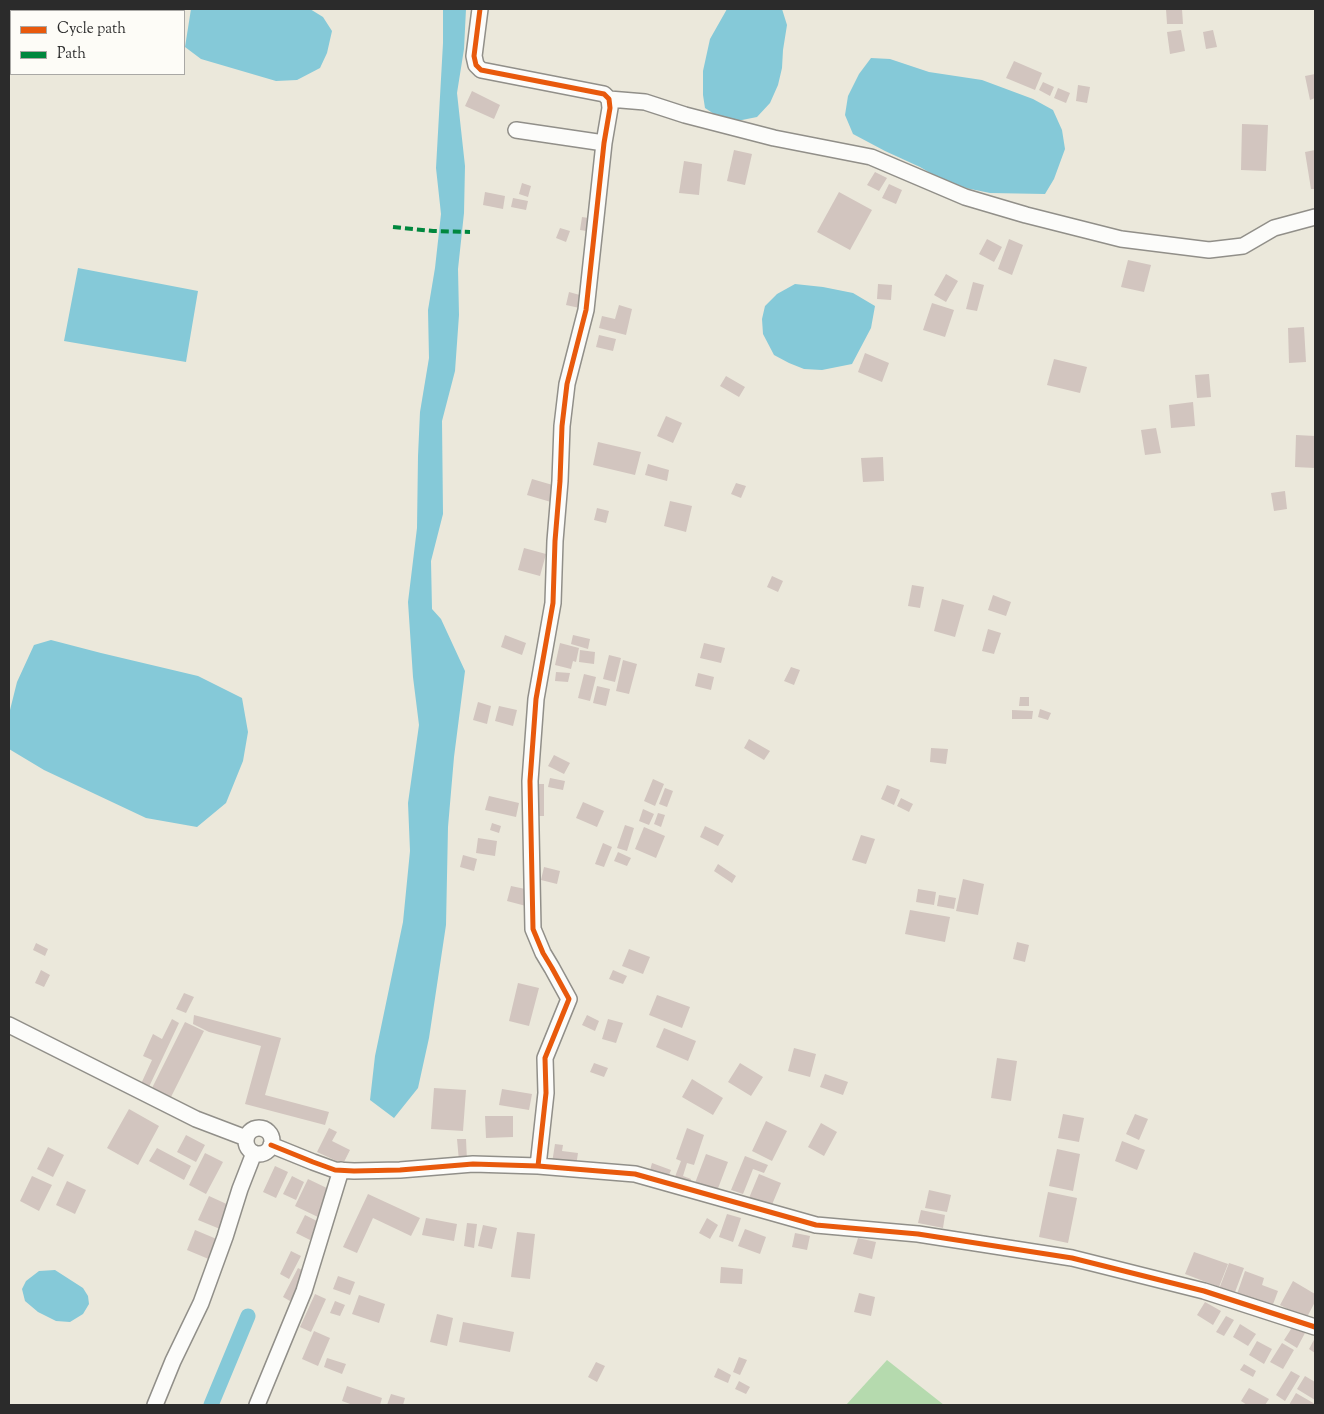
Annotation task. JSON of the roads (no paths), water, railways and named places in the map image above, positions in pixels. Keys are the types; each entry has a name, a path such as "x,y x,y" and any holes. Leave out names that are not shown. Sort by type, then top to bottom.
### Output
{"street":[{"path":"480,9 474,56 476,65 481,70 604,94 608,99 610,108 604,143 586,310 567,384 565,400 553,603 536,699 530,781 533,929 543,953 569,999 545,1058 546,1093 538,1166"},
{"path":"608,99 645,102 685,115 774,138 870,156 965,197 1026,215 1122,239 1209,250 1243,246 1274,228 1315,217"},
{"path":"516,130 604,143"},
{"path":"9,1025 196,1119 246,1138"},
{"path":"255,1128 264,1129 272,1139 266,1151 254,1153 247,1146 246,1138 255,1128"},
{"path":"271,1144 335,1170 354,1172 474,1164 538,1166 635,1174 816,1225 918,1234 1072,1258 1204,1291 1315,1327"},
{"path":"155,1405 173,1361 201,1303 254,1153"},
{"path":"257,1405 304,1291 341,1170"}],"water":[{"path":"191,9 310,9 323,17 332,31 327,53 320,68 297,80 276,81 201,59 185,47"},
{"path":"443,9 466,9 464,49 457,93 465,166 464,213 458,269 459,315 455,371 442,421 443,514 431,561 432,609 441,619 465,671 454,757 448,827 446,925 429,1038 418,1088 394,1118 370,1100 375,1056 403,922 410,851 408,803 419,725 413,677 408,602 417,528 420,412 429,358 428,310 441,214 436,168"},
{"path":"727,9 782,9 787,25 782,68 778,85 770,103 757,117 737,121 717,116 705,108 703,95 703,71 710,39"},
{"path":"871,58 890,59 929,72 982,80 1033,99 1053,110 1062,130 1065,149 1054,179 1045,194 990,193 951,185 920,167 853,134 845,115 848,96 859,74"},
{"path":"78,268 198,291 186,362 64,341"},
{"path":"795,284 853,293 875,306 871,328 852,364 822,370 804,369 774,355 763,334 762,319 765,306 777,294"},
{"path":"51,640 198,676 242,698 248,732 243,761 226,803 197,827 146,818 44,770 9,749 9,714 17,682 34,645"},
{"path":"55,1270 83,1288 88,1296 89,1304 83,1314 70,1322 56,1321 38,1312 25,1301 22,1289 26,1281 39,1271"}],"waterway":[{"path":"211,1405 248,1316"}]}
